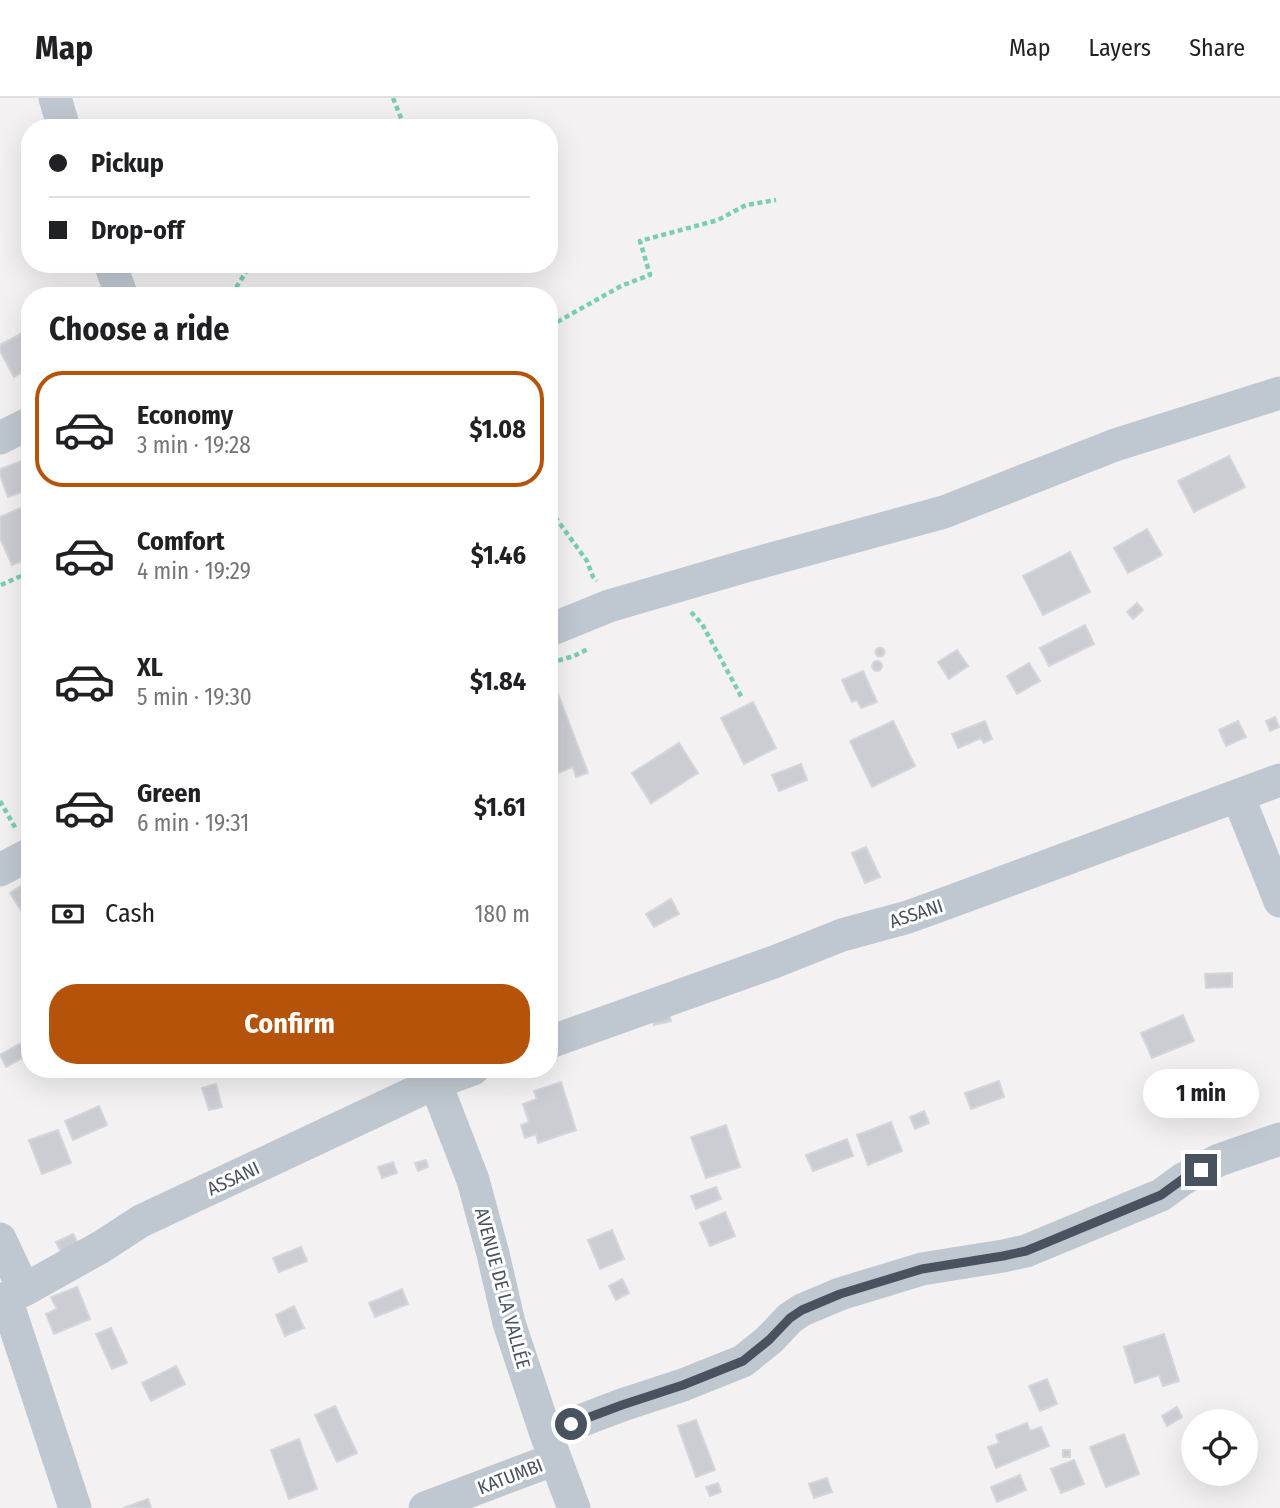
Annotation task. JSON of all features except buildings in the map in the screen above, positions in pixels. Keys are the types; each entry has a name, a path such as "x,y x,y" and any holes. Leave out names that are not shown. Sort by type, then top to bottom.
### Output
{"street":[{"path":"55,98 61,119"},
{"path":"558,627 609,606 944,512 1115,445 1280,393"},
{"path":"0,438 21,428"},
{"name":"ASSANI","path":"558,1039 774,962 842,934 908,917 1280,780"},
{"path":"1238,796 1280,901"},
{"path":"0,870 21,859"},
{"name":"ASSANI","path":"10,1297 102,1247 141,1221 428,1078"},
{"name":"AVENUE DE LA VALLÉE","path":"433,1078 473,1181 494,1254 509,1323 574,1508"},
{"name":"KATUMBI","path":"425,1508 550,1446 622,1405 743,1361 790,1318 809,1307 840,1294 922,1269 1026,1251 1161,1195 1183,1179 1219,1160 1280,1139"},
{"path":"0,1239 10,1297 75,1508"}],"path":[{"path":"393,98 401,119"},
{"path":"558,321 621,286 650,275 640,241 718,220 746,205 776,200"},
{"path":"558,521 587,561 609,606"},
{"path":"1,585 21,576"},
{"path":"689,611 702,624 742,698"}],"route":[{"path":"571,1424 743,1361 790,1318 840,1294 922,1269 1026,1251 1161,1195 1201,1170"}]}
